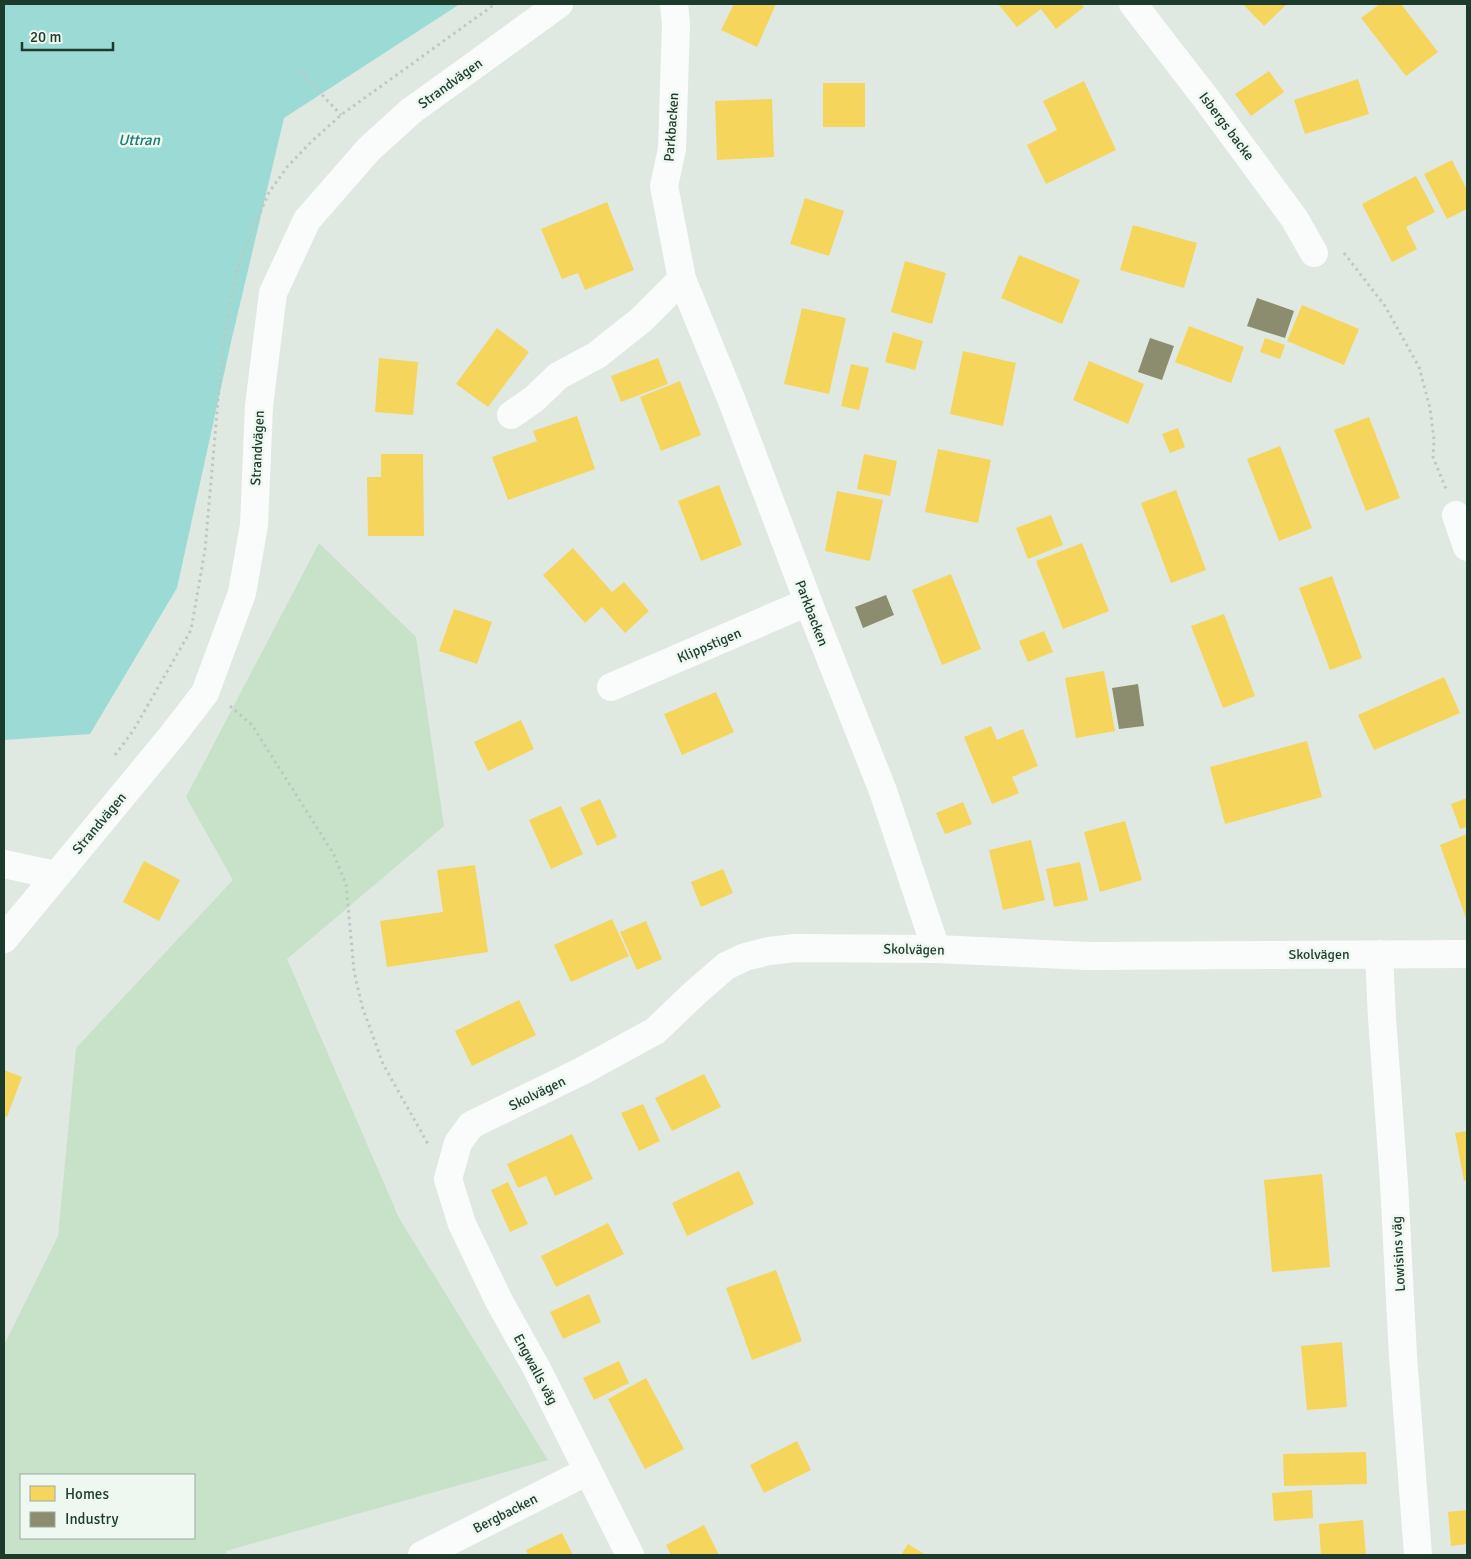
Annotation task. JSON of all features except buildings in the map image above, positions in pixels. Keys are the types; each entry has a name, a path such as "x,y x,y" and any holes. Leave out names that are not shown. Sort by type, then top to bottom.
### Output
{"street":[{"name":"Strandvägen","path":"4,939 170,738 204,693 208,684 242,593 254,525 259,406 273,294 307,220 369,149 412,111 559,4"},
{"name":"Parkbacken","path":"674,4 676,24 672,149 664,186 682,279 732,400 808,602 883,791 936,949"},
{"name":"Isbergs backe","path":"1133,4 1205,97 1294,218 1314,253"},
{"path":"511,415 534,399 558,376 597,354 641,320 682,279"},
{"path":"1456,516 1467,546"},
{"name":"Klippstigen","path":"610,687 808,602"},
{"path":"4,864 55,875"},
{"name":"Skolvägen","path":"448,1179 458,1143 471,1125 582,1071 655,1031 726,966 745,957 769,951 795,948 936,949 1088,956 1467,954"},
{"name":"Lowisins väg","path":"1379,954 1403,1356 1418,1555"},
{"name":"Engwalls väg","path":"448,1179 462,1224 630,1555"},
{"name":"Bergbacken","path":"422,1555 588,1471"}],"path":[{"path":"300,71 341,115"},
{"path":"1314,253 1337,244 1385,306 1419,367 1430,408 1434,440 1433,457"},
{"path":"226,703 252,725 333,853 346,884 354,970 362,1006 383,1064 448,1179"}],"green space":[{"path":"319,543 416,637 444,826 287,959 399,1218 548,1460 226,1551 227,1555 4,1555 4,1345 58,1236 76,1048 233,880 186,797"}],"water":[{"name":"Uttran","path":"4,4 460,4 284,118 231,342 177,588 90,734 4,740"}]}
